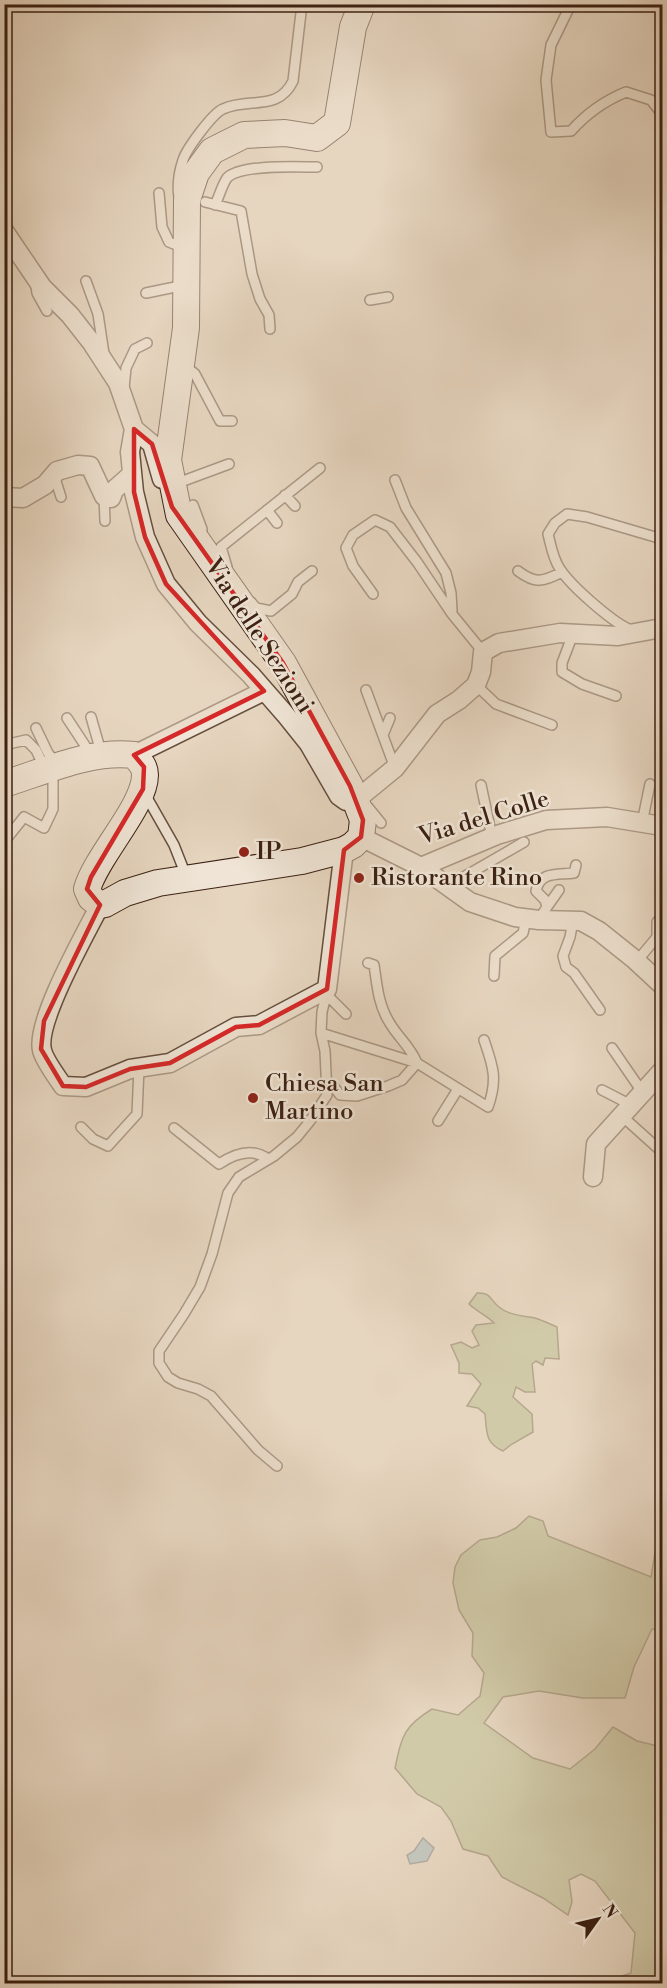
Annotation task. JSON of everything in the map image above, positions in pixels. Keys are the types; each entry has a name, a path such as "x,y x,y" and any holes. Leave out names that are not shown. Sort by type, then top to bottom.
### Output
{"street":[{"name":"Via delle Sezioni","path":"362,4 353,27 337,123 317,138 285,133 244,135 212,151 196,173 187,200 196,205 186,249 186,328 168,460 173,485 200,544 283,663 359,798 363,820 362,837"},
{"path":"4,231 12,253 70,315 92,343 118,384 134,429 130,452 134,492 145,537 165,584 198,623 251,675 285,714 309,744 339,796 346,801 359,798 395,768 437,714 459,700 476,685 481,672 483,652 498,643 560,633 618,636 663,628"},
{"path":"134,429 153,444 172,507 186,510"},
{"path":"4,496 25,501 45,485 57,471 78,465 90,466 104,496 111,498 114,490 132,474"},
{"path":"4,784 97,756 134,755 264,691"},
{"path":"134,755 144,767 145,777 142,789 130,814 90,877 87,889 92,898 100,904 105,904 124,893 158,883 302,861 362,837"},
{"name":"Via del Colle","path":"362,837 421,867 492,837 568,813 663,826"},
{"path":"100,904 44,1021 41,1049 63,1086 86,1087 130,1069 170,1063 236,1026 259,1025 326,992 362,837"},
{"path":"421,867 470,902 516,917 537,915 581,921 599,931 663,985"},
{"path":"593,1177 596,1144 663,1071"}],"lane":[{"path":"270,329 269,315 260,299 252,274 241,211 215,205 196,205 178,196 178,176 183,157 221,109 237,104 276,100 288,93 294,81 302,4"},
{"path":"571,4 551,45 546,80 550,132 571,131 607,99 626,92 651,100 663,114"},
{"path":"215,205 228,177 240,171 269,167 317,167"},
{"path":"159,194 162,227 169,242 186,249"},
{"path":"34,275 37,293 46,311"},
{"path":"86,281 98,314 105,362"},
{"path":"146,293 186,285"},
{"path":"370,300 388,297"},
{"path":"123,398 126,368 135,349 147,343"},
{"path":"181,363 195,374 220,421 232,421"},
{"path":"173,485 229,464"},
{"path":"312,571 298,582 292,594 271,611 256,608 239,587 228,585 229,575 221,546 320,468"},
{"path":"54,475 61,497"},
{"path":"395,480 406,508 446,573 451,593 452,614"},
{"path":"285,495 295,506"},
{"path":"104,496 105,521"},
{"path":"267,510 277,524"},
{"path":"636,633 620,626 610,618 561,572 548,534 555,523 567,514 587,517 663,539"},
{"path":"373,594 353,566 346,548 353,535 375,519 390,527 452,614 483,652"},
{"path":"518,571 527,578 537,581 548,579 561,572"},
{"path":"573,634 562,663 562,672 582,684 616,696"},
{"path":"476,685 496,704 552,725"},
{"path":"366,690 395,768"},
{"path":"92,717 97,756"},
{"path":"68,718 97,756"},
{"path":"383,735 390,718"},
{"path":"36,728 48,753 57,762 52,768"},
{"path":"4,745 26,740 52,768 53,809 44,828 24,818 4,842"},
{"path":"481,784 492,837"},
{"path":"642,823 650,784"},
{"path":"142,789 174,845 188,880"},
{"path":"448,886 524,842"},
{"path":"537,915 545,900 536,891 537,883 544,876 574,873 576,865"},
{"path":"494,976 495,956 523,933 559,890"},
{"path":"637,961 657,937 657,922 663,917"},
{"path":"573,921 563,956 566,967 574,973 600,1011"},
{"path":"368,963 374,965 380,1003 388,1021 412,1050 417,1064"},
{"path":"326,992 346,1014"},
{"path":"277,1466 258,1450 211,1396 168,1377 159,1363 159,1351 200,1287 212,1254 228,1193 238,1177 268,1159 297,1137 327,1095 326,1051 321,1033 326,992"},
{"path":"321,1033 417,1064 488,1107 494,1092 494,1070 484,1040"},
{"path":"612,1048 632,1104 663,1152"},
{"path":"334,1087 340,1095 357,1096 402,1080 417,1064"},
{"path":"81,1127 93,1139 108,1146 115,1140 137,1114 139,1068"},
{"path":"438,1121 458,1089"},
{"path":"602,1090 632,1104"},
{"path":"174,1128 219,1164 230,1157 246,1152 260,1154 268,1159"}],"highlighted area":[{"path":"134,429 152,444 172,507 283,663 350,786 363,820 361,837 344,850 327,989 259,1025 236,1027 170,1063 130,1069 86,1087 63,1086 41,1049 44,1021 100,905 87,889 91,877 143,789 144,767 134,755 264,691 166,584 145,537 134,492"}],"green space":[{"path":"477,1293 488,1295 507,1312 535,1318 557,1327 559,1359 545,1358 543,1365 536,1361 532,1364 535,1392 525,1392 516,1387 513,1397 532,1414 533,1432 503,1451 490,1441 485,1414 478,1408 467,1406 481,1384 472,1374 459,1373 459,1363 451,1345 461,1342 472,1348 479,1345 472,1331 476,1325 494,1323 469,1304"},
{"path":"662,1511 662,1631 652,1629 634,1667 625,1698 583,1698 539,1691 503,1697 484,1723 533,1758 570,1769 595,1749 613,1727 637,1741 662,1747 662,1983 613,1983 617,1978 631,1973 635,1933 595,1881 581,1874 569,1880 572,1902 568,1915 543,1898 502,1877 488,1856 463,1849 451,1821 441,1807 417,1794 395,1768 405,1733 422,1715 432,1709 458,1715 480,1696 484,1673 472,1656 473,1633 459,1610 453,1583 455,1567 461,1555 480,1540 497,1537 516,1528 529,1516 543,1521 548,1536 651,1577"}],"water":[{"path":"423,1838 434,1848 427,1861 410,1864 407,1855 414,1851"}],"place":[{"name":"IP","path":"244,852"},
{"name":"Ristorante Rino","path":"359,878"},
{"name":"Chiesa San Martino","path":"253,1098"}]}
